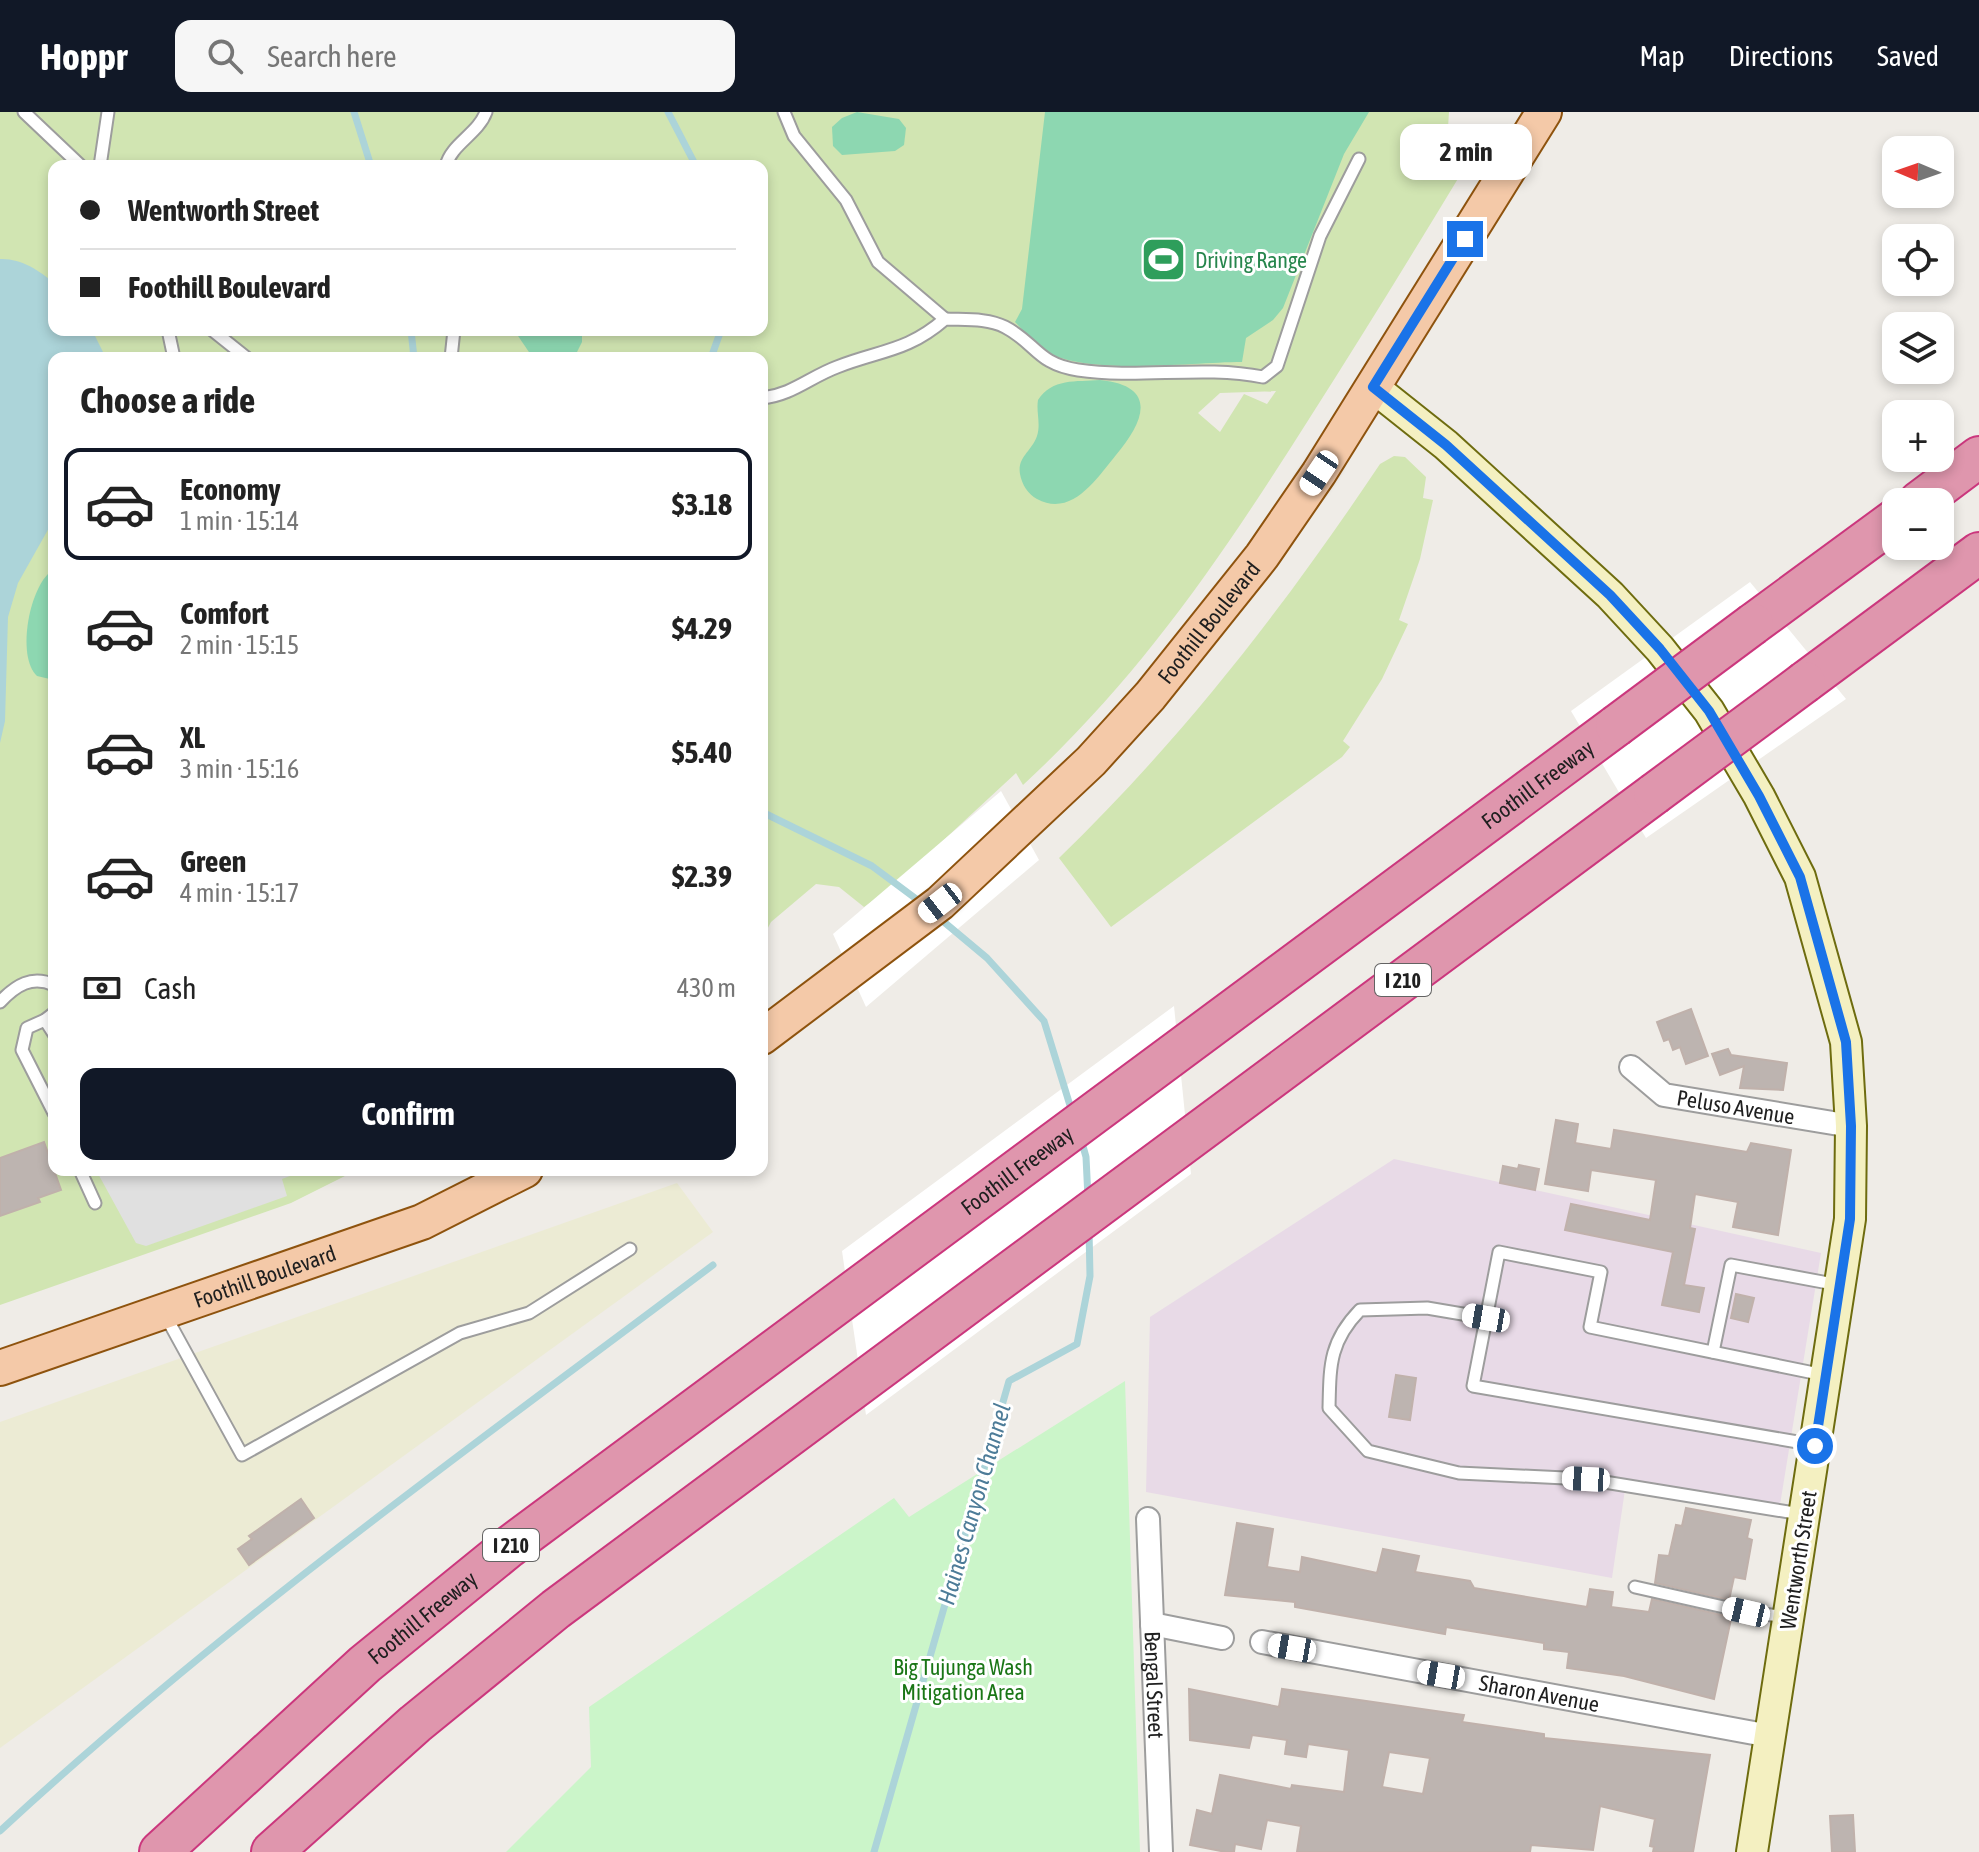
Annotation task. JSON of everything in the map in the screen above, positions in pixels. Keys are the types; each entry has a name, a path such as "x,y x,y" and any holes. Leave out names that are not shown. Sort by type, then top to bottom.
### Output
{"highway":[{"path":"1937,488 1979,455"},
{"name":"Foothill Freeway","path":"160,1852 292,1728 436,1605 886,1267 1882,529"},
{"name":"I 210","path":"272,1852 367,1765 508,1646 1979,553"},
{"path":"1805,682 1979,580"}],"main road":[{"name":"Foothill Boulevard","path":"768,1032 940,903 1024,826 1091,761 1206,629 1262,556 1373,387 1544,112"},
{"name":"Wentworth Street","path":"1373,387 1446,445 1610,595 1660,649 1709,711 1759,796 1800,877 1846,1042 1851,1126 1850,1219 1752,1852"},
{"name":"Foothill Boulevard","path":"0,1368 422,1222 513,1176"}],"street":[{"name":"Peluso Avenue","path":"1631,1067 1664,1095 1851,1126"},
{"name":"Bengal Street","path":"1148,1519 1161,1852"},
{"path":"1152,1624 1222,1638"},
{"name":"Sharon Avenue","path":"1262,1642 1770,1736"}],"lane":[{"path":"24,112 75,160"},
{"path":"101,160 108,112"},
{"path":"448,160 451,153 475,133 486,112"},
{"path":"784,112 794,136 846,200 878,262 945,319 1002,325 1049,363 1076,370 1152,374 1209,371 1263,377 1277,366 1320,236 1359,159"},
{"path":"768,396 797,389 836,367 889,353 923,336 945,319"},
{"path":"220,336 240,352"},
{"path":"0,1002 21,984 43,980 48,982"},
{"path":"48,1018 27,1028 22,1050 48,1101"},
{"path":"83,1176 95,1203"},
{"path":"164,1313 242,1455 460,1333 529,1313 630,1249"},
{"path":"1815,1446 1473,1386 1499,1252 1601,1272 1590,1327 1826,1376"},
{"path":"1713,1352 1731,1265 1840,1285"},
{"path":"1486,1318 1427,1308 1360,1310 1342,1329 1330,1361 1329,1408 1368,1451 1459,1473 1586,1479 1805,1515"},
{"path":"1635,1587 1746,1612 1789,1617"}],"shaded area":[{"path":"1394,1159 1821,1253 1778,1517 1626,1483 1612,1578 1146,1492 1150,1317"},
{"path":"99,1176 290,1176 282,1179 287,1196 146,1246 136,1243"}],"green space":[{"path":"0,112 1449,112 1446,159 1459,177 1277,470 1212,566 1143,657 1066,743 1023,785 1016,773 894,886 864,907 839,887 816,884 768,928 768,352 48,352 48,1176 345,1176 291,1203 0,1305","holes":["1276,391 1267,404 1244,394 1220,432 1198,413 1220,393"]},
{"path":"857,112 899,119 906,128 904,145 895,151 842,155 833,146 832,127 842,118"},
{"name":"Driving Range","path":"1045,112 1369,112 1344,154 1283,308 1273,320 1246,338 1242,362 1115,366 1089,364 1046,352 1015,322 1022,309"},
{"path":"518,336 582,336 577,352 529,352"},
{"path":"1100,380 1119,384 1138,398 1141,407 1134,430 1101,474 1082,493 1061,503 1050,504 1037,499 1024,485 1020,468 1037,436 1038,400 1057,385"},
{"path":"1394,456 1405,457 1426,477 1423,498 1433,500 1420,559 1399,620 1408,624 1382,679 1343,741 1350,747 1342,757 1111,927 1059,858 1190,718 1307,569 1380,464"},
{"path":"48,574 48,679 37,676 27,653 32,604"},
{"path":"677,1183 713,1232 0,1748 0,1422"},
{"name":"Big Tujunga Wash Mitigation Area","path":"1125,1381 1140,1852 506,1852 591,1767 589,1707 894,1498 909,1517"}],"water":[{"path":"0,259 15,260 48,278 48,336 95,336 103,352 48,352 48,530 18,583 8,617 5,721 0,743"}],"pier":[{"path":"1750,582 1846,699 1646,838 1571,711"},
{"path":"1001,791 1039,860 866,1007 833,934"},
{"path":"1174,1006 1191,1174 866,1415 842,1251"}],"building":[{"path":"1691,1009 1708,1056 1686,1064 1680,1047 1673,1050 1669,1039 1664,1041 1657,1022"},
{"path":"1728,1049 1731,1055 1787,1063 1783,1090 1740,1088 1744,1066 1720,1075 1712,1054"},
{"path":"1556,1120 1578,1124 1575,1143 1611,1149 1614,1130 1747,1152 1751,1143 1791,1150 1778,1235 1733,1227 1738,1202 1695,1194 1690,1228 1695,1229 1684,1285 1704,1288 1699,1312 1662,1305 1673,1252 1565,1230 1571,1204 1650,1220 1656,1180 1591,1170 1588,1191 1545,1184"},
{"path":"44,1142 48,1153 48,1176 56,1176 61,1190 38,1198 40,1202 0,1216 0,1158"},
{"path":"1519,1165 1539,1169 1535,1190 1500,1183 1503,1166 1518,1169"},
{"path":"1736,1294 1754,1298 1748,1322 1731,1318"},
{"path":"1396,1375 1416,1378 1410,1420 1389,1417"},
{"path":"301,1499 314,1518 249,1565 238,1549 252,1539 249,1536"},
{"path":"1686,1508 1751,1520 1747,1538 1752,1540 1745,1579 1734,1577 1729,1600 1655,1583 1659,1555 1669,1556 1676,1525 1682,1526"},
{"path":"1237,1523 1273,1529 1267,1567 1300,1572 1302,1557 1377,1573 1383,1549 1419,1556 1415,1572 1470,1581 1474,1588 1587,1607 1590,1589 1613,1592 1611,1607 1649,1612 1652,1599 1726,1616 1731,1619 1714,1699 1624,1676 1567,1668 1569,1652 1544,1649 1544,1643 1446,1627 1445,1634 1295,1607 1295,1602 1225,1595"},
{"path":"1189,1689 1279,1707 1282,1689 1464,1715 1462,1722 1544,1734 1544,1738 1710,1755 1693,1852 1653,1852 1654,1847 1650,1846 1655,1819 1600,1806 1593,1850 1531,1845 1530,1852 1297,1852 1301,1826 1267,1820 1261,1849 1235,1844 1234,1852 1226,1852 1190,1845 1197,1810 1212,1814 1220,1775 1291,1789 1292,1785 1344,1792 1349,1750 1308,1744 1306,1757 1285,1754 1287,1740 1252,1735 1249,1748 1190,1740","holes":["1389,1752 1430,1758 1423,1794 1382,1787"]},
{"path":"1853,1815 1855,1852 1832,1852 1830,1816"}],"waterway":[{"name":"Haines Canyon Channel","path":"354,112 369,160"},
{"name":"Haines Canyon Channel","path":"668,112 693,160"},
{"name":"Haines Canyon Channel","path":"412,336 413,352"},
{"name":"Haines Canyon Channel","path":"713,352 719,336"},
{"name":"Haines Canyon Channel","path":"768,815 872,866 923,904"},
{"name":"Haines Canyon Channel","path":"938,917 987,958 1044,1021 1072,1112"},
{"name":"Haines Canyon Channel","path":"1081,1139 1086,1157 1088,1198"},
{"name":"Haines Canyon Channel","path":"874,1852 1009,1381 1077,1344 1090,1276 1089,1230"},
{"path":"0,1831 171,1681 260,1609 439,1470 713,1265"}],"place":[{"name":"Driving Range","path":"1164,260"}],"route":[{"path":"1465,239 1373,387 1446,445 1610,595 1660,649 1709,711 1759,796 1800,877 1832,987 1846,1042 1851,1126 1850,1219 1815,1446"}]}
